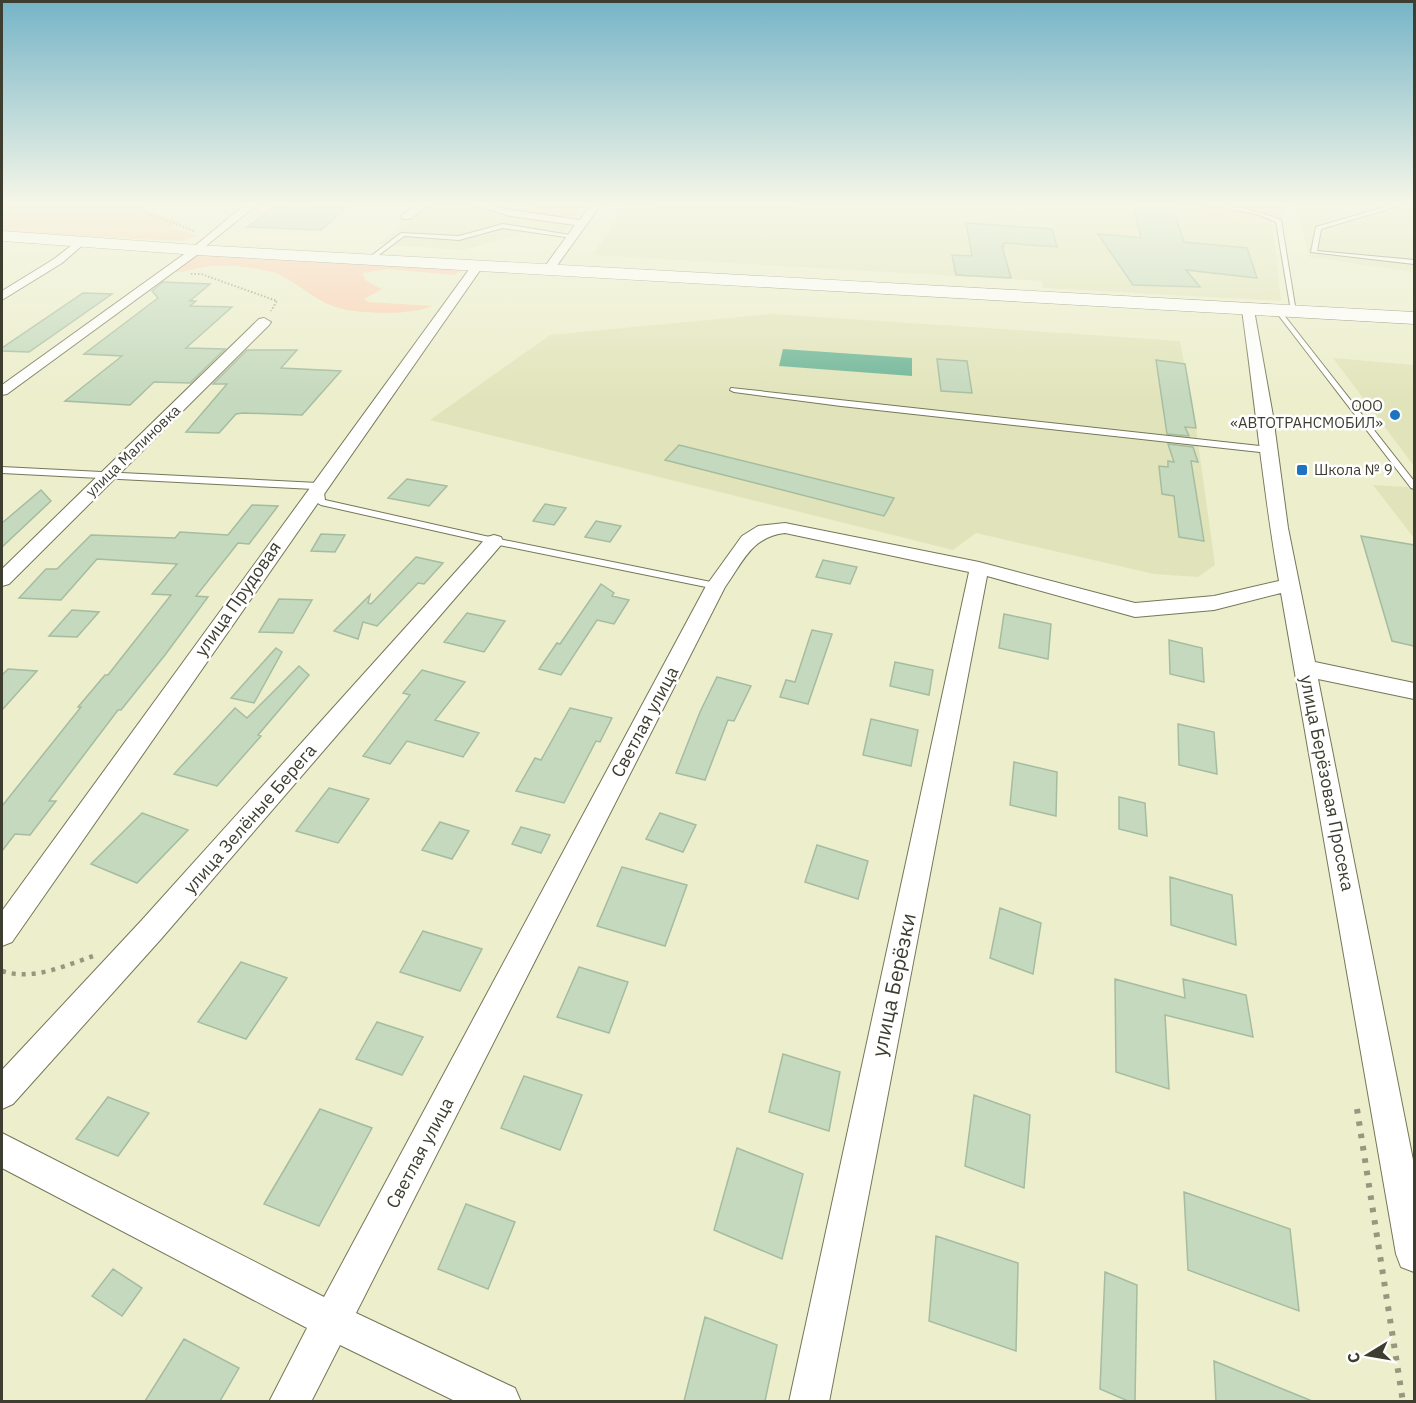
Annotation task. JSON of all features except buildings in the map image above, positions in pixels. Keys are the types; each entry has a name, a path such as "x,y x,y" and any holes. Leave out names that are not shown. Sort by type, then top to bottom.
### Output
{"main road":[{"path":"536,268 1414,318"}],"street":[{"path":"2,296 46,268"},
{"path":"2,391 171,268"},
{"name":"улица Прудовая","path":"2,933 318,486 475,268"},
{"name":"улица Берёзовая Просека","path":"1248,309 1279,528 1414,1254"},
{"name":"улица Малиновка","path":"2,580 264,322"},
{"name":"Светлая улица","path":"289,1401 716,586 749,540 764,531 785,528 979,568 1134,610 1214,603 1275,587 1290,587"},
{"name":"улица Зелёные Берега","path":"2,1093 152,930 494,541"},
{"name":"улица Берёзки","path":"809,1401 979,568"},
{"path":"1305,669 1414,691"},
{"path":"2,1150 332,1321 501,1401"}],"lane":[{"path":"1283,268 1286,311 1414,486"},
{"path":"734,390 864,407 1269,450"},
{"path":"2,470 318,486 321,502 494,541 716,586"}],"path":[{"path":"163,275 201,274 277,301 264,322"},
{"path":"2,971 11,976 33,974 97,955"}],"shaded area":[{"path":"177,268 199,268 184,271 175,272"},
{"path":"251,268 463,269 454,275 388,269 363,273 365,280 382,289 364,299 368,302 432,306 395,313 338,308 272,272"},
{"path":"826,268 1277,268 1281,301 1043,288 1042,281"},
{"path":"1389,268 1414,268 1414,272"},
{"path":"773,314 1180,341 1196,428 1215,565 1198,577 1154,574 976,533 953,550 430,420 550,335"},
{"path":"783,349 912,358 912,376 779,366"},
{"name":"ООО «АВТОТРАНСМОБИЛ»","path":"1333,358 1414,365 1414,466"},
{"path":"1373,485 1407,487 1414,490 1414,538"}],"place":[{"name":"ООО «АВТОТРАНСМОБИЛ»","path":"1395,415"},
{"name":"Школа № 9","path":"1302,470"}]}
